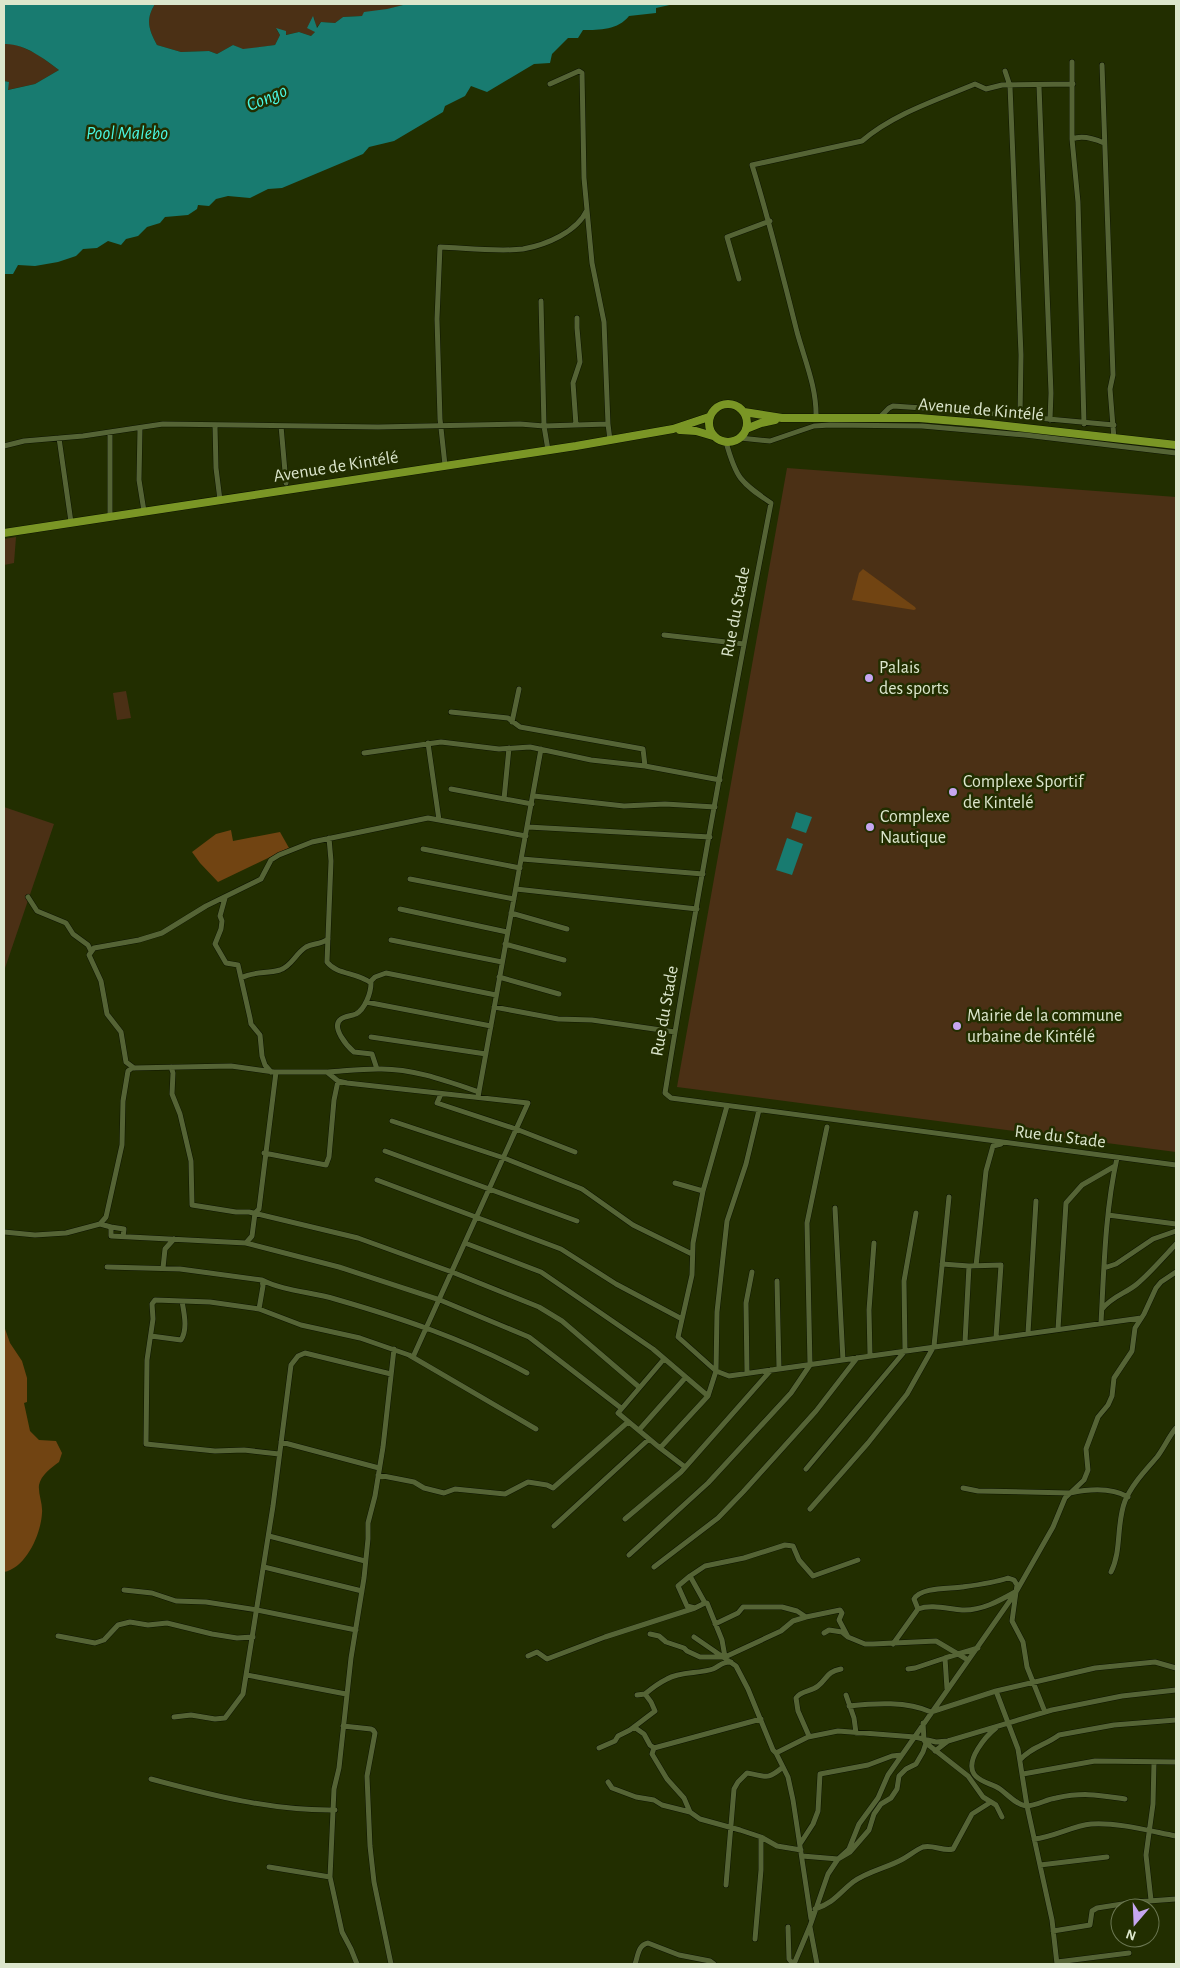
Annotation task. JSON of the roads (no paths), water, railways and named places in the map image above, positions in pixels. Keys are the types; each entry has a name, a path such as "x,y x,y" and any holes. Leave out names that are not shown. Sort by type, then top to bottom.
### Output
{"main road":[{"name":"Avenue de Kintélé","path":"4,533 548,450 673,429 709,418 718,406 724,404 732,404 744,412 782,418 919,418 1176,445"},
{"path":"726,442 740,438 746,429 744,412"},
{"path":"709,418 708,424 713,436"},
{"name":"Avenue de Kintélé","path":"746,429 782,418"},
{"name":"Avenue de Kintélé","path":"673,429 696,431 726,442"}],"street":[{"path":"1072,62 1072,139 1078,202 1084,424"},
{"path":"1102,66 1113,375 1110,389 1114,438"},
{"path":"1005,70 1010,86 1021,356 1020,417"},
{"path":"550,84 575,72 580,71 582,73 583,154 592,263 604,322 610,440"},
{"path":"816,418 816,397 784,284 770,222 752,165 862,141 871,133 908,113 975,84 986,89 1033,84 1039,86 1073,84"},
{"path":"1039,86 1051,393 1050,420"},
{"path":"1072,139 1079,137 1104,143"},
{"path":"445,465 441,426 437,318 440,247 514,249 532,247 568,232 588,210"},
{"path":"739,279 727,237 770,222"},
{"path":"541,301 544,426 548,450"},
{"path":"576,425 573,383 580,362 576,328 577,318"},
{"path":"879,418 893,406 1114,426"},
{"path":"4,446 24,441 110,432 163,424 441,426 520,424 544,426 608,424"},
{"path":"215,425 216,468 220,500"},
{"path":"282,426 286,483"},
{"path":"740,438 770,441 814,426 922,426 1025,435 1176,453"},
{"path":"140,428 139,480 144,511"},
{"path":"110,432 110,516"},
{"path":"59,438 71,522"},
{"name":"Rue du Stade","path":"726,442 738,478 771,503 675,1032 666,1096 727,1106 1176,1165"},
{"path":"664,635 744,644"},
{"path":"512,722 519,689"},
{"path":"450,712 504,718 520,727 643,749 645,766"},
{"path":"364,753 428,743 448,743 474,747 530,747 591,760 645,766 720,780"},
{"path":"428,743 440,820"},
{"path":"504,799 509,748"},
{"path":"478,1095 542,749"},
{"path":"451,789 532,804"},
{"path":"534,796 624,806 665,804 715,807"},
{"path":"91,950 162,933 206,906 261,879 271,860 279,855 312,842 428,818 526,836"},
{"path":"528,827 710,838"},
{"path":"329,838 331,870 327,962 331,967 362,976 370,982 371,988 366,1002 356,1014 341,1019 338,1022 338,1028 341,1036 354,1052 372,1054 377,1069"},
{"path":"423,849 520,868"},
{"path":"522,859 703,874"},
{"path":"410,879 514,899"},
{"path":"516,889 697,909"},
{"path":"28,897 37,911 66,923 73,934 88,945 91,950 89,954 91,960 105,995 107,1014 120,1032 126,1062 134,1068"},
{"path":"225,897 220,916 222,928 214,944 226,963 238,965 251,1024 260,1035 265,1065 274,1072"},
{"path":"400,909 507,932"},
{"path":"511,914 567,930"},
{"path":"241,978 250,973 278,971 287,967 306,947 317,945 328,939"},
{"path":"391,940 502,962"},
{"path":"505,944 564,960"},
{"path":"317,945 327,955"},
{"path":"370,982 375,977 386,973 496,995"},
{"path":"500,976 559,994"},
{"path":"366,1002 491,1026"},
{"path":"494,1007 558,1019 592,1020 675,1032"},
{"path":"371,1036 486,1054"},
{"path":"100,1224 110,1208 122,1145 125,1086 128,1071 134,1068 231,1066 274,1072 327,1072 377,1069 420,1074 454,1082 478,1095"},
{"path":"171,1067 173,1073 172,1094 180,1114 190,1161 192,1205 236,1212 258,1212 358,1238 452,1272 539,1307 562,1321 639,1387"},
{"path":"246,1243 252,1236 258,1212 264,1173 264,1153 274,1093 274,1072"},
{"path":"327,1072 338,1081 441,1094 478,1095 528,1103 413,1357"},
{"path":"264,1153 326,1165 329,1157 334,1100 338,1081"},
{"path":"441,1094 437,1103 516,1129 575,1152"},
{"path":"727,1106 703,1191 692,1254 692,1275 678,1337 716,1371 729,1376 1141,1318"},
{"path":"660,1448 708,1396 716,1371 717,1312 727,1221 746,1164 759,1110"},
{"path":"392,1121 504,1158 582,1189 633,1225 692,1254"},
{"path":"628,1555 708,1484 791,1393 810,1365 807,1224 827,1127"},
{"path":"976,1266 986,1171 994,1146 1004,1143"},
{"path":"385,1151 491,1188 577,1221"},
{"path":"1100,1323 1108,1215 1117,1158"},
{"path":"1058,1329 1066,1203 1082,1185 1115,1166"},
{"path":"377,1180 561,1249 616,1284 682,1319"},
{"path":"676,1183 703,1191"},
{"path":"810,1509 868,1443 906,1394 934,1346 949,1198"},
{"path":"1028,1333 1036,1201"},
{"path":"835,1208 843,1360"},
{"path":"806,1469 905,1351 904,1281 916,1213"},
{"path":"1108,1215 1176,1224"},
{"path":"4,1232 48,1235 66,1233 100,1224 124,1229 123,1237"},
{"path":"111,1226 111,1236 246,1243 331,1264 440,1300 529,1337 621,1408"},
{"path":"1104,1268 1116,1264 1152,1239 1176,1231"},
{"path":"163,1268 165,1249 174,1239"},
{"path":"465,1243 541,1272 653,1349 708,1396"},
{"path":"870,1356 869,1310 874,1243"},
{"path":"1102,1310 1110,1300 1136,1284 1164,1260 1176,1244"},
{"path":"942,1264 969,1266 1001,1265 996,1337"},
{"path":"965,1342 969,1266"},
{"path":"107,1267 180,1268 262,1280 272,1285 337,1299 397,1317 494,1354 527,1373"},
{"path":"747,1373 746,1303 752,1272"},
{"path":"788,1928 790,1959 794,1964 810,1926 828,1874 849,1849 859,1824 878,1798 888,1776 923,1723 1016,1592 1053,1527 1065,1498 1078,1486 1086,1475 1088,1464 1086,1449 1098,1417 1108,1406 1112,1396 1114,1378 1132,1351 1135,1328 1156,1288 1161,1282 1176,1272"},
{"path":"259,1309 263,1286 262,1280"},
{"path":"777,1281 779,1369"},
{"path":"279,1454 244,1450 215,1451 146,1444 146,1365 153,1319 152,1304 155,1300 210,1302 259,1309 301,1325 360,1338 394,1349 413,1357 536,1429"},
{"path":"151,1336 182,1340 184,1337 184,1319 182,1301"},
{"path":"357,1964 342,1932 330,1877 334,1789 339,1768 346,1694 362,1591 368,1522 378,1475 394,1349"},
{"path":"174,1717 191,1715 215,1719 224,1718 244,1694 269,1536 291,1365 298,1356 305,1353 316,1354 391,1374"},
{"path":"654,1567 718,1518 816,1411 857,1358"},
{"path":"664,1359 618,1413 686,1468"},
{"path":"625,1519 686,1468 771,1370"},
{"path":"638,1430 686,1377"},
{"path":"378,1475 414,1482 424,1488 444,1493 455,1489 505,1494 528,1482 547,1484 553,1488 628,1422"},
{"path":"1111,1572 1117,1557 1119,1530 1128,1497 1147,1466 1157,1458 1176,1428"},
{"path":"554,1526 649,1439"},
{"path":"281,1442 379,1468"},
{"path":"963,1488 978,1491 1070,1493 1083,1490 1107,1490 1119,1492 1128,1497"},
{"path":"269,1536 365,1561"},
{"path":"696,1608 685,1604 678,1586 704,1566 744,1558 785,1545 793,1546 798,1560 813,1576 858,1560"},
{"path":"264,1567 362,1591"},
{"path":"690,1576 712,1613 722,1640 725,1657"},
{"path":"918,1609 914,1599 916,1595 925,1592 960,1588 1008,1578 1014,1580 1017,1585 1012,1621 1023,1642 1026,1664 1045,1712"},
{"path":"124,1590 148,1592 176,1601 206,1602 257,1610 356,1630"},
{"path":"893,1644 918,1609 931,1607 969,1610 991,1604 1016,1592"},
{"path":"528,1656 537,1652 547,1660 605,1637 696,1608 705,1603"},
{"path":"715,1624 738,1613 743,1607 782,1607 797,1611 806,1617"},
{"path":"650,1634 659,1636 666,1642 684,1648 700,1657 725,1657 781,1631 793,1621 840,1610 842,1613 839,1620 848,1637"},
{"path":"58,1636 95,1643 104,1640 118,1625 130,1622 148,1625 167,1623 212,1634 237,1638 253,1637"},
{"path":"824,1633 829,1630 842,1632 848,1637 865,1644 936,1641 968,1660"},
{"path":"694,1637 732,1662 740,1673 773,1750 789,1779 811,1920"},
{"path":"908,1669 978,1648"},
{"path":"945,1658 947,1690"},
{"path":"637,1695 645,1694 653,1686 668,1678 712,1669 726,1661 732,1662"},
{"path":"849,1706 871,1704 898,1705 922,1708 931,1712 996,1691 1096,1668 1155,1662 1176,1668"},
{"path":"809,1736 796,1704 796,1698 799,1693 818,1686 830,1672 841,1669"},
{"path":"247,1675 346,1694"},
{"path":"925,1742 948,1741 1045,1712 1122,1696 1176,1690"},
{"path":"996,1691 1009,1723 1020,1760 1027,1806 1053,1931 1057,1963 1129,1953"},
{"path":"599,1748 615,1741 618,1736 634,1727 655,1711 645,1694"},
{"path":"846,1695 854,1718 856,1733"},
{"path":"654,1748 761,1719"},
{"path":"1020,1760 1030,1750 1049,1742 1059,1735 1114,1725 1176,1720"},
{"path":"802,1856 838,1860 850,1852 869,1830 874,1814 882,1804 891,1798 897,1789 899,1776 906,1769 916,1764 923,1752 925,1742 923,1723"},
{"path":"1000,1725 987,1736 978,1748 973,1762 974,1775 997,1787 1018,1803 1027,1806 1057,1797 1081,1794 1093,1794 1125,1800"},
{"path":"343,1726 374,1730 367,1776 370,1846 374,1882 392,1964"},
{"path":"634,1727 644,1734 650,1745 654,1748"},
{"path":"776,1753 809,1736 838,1732 915,1737 925,1742 968,1776 983,1797 996,1806 1002,1818"},
{"path":"934,1751 948,1741"},
{"path":"654,1748 652,1754 667,1779 684,1798 690,1812"},
{"path":"726,1885 734,1790 738,1782 747,1773 762,1777 772,1776 782,1764 782,1750"},
{"path":"800,1847 818,1811 820,1774 902,1755"},
{"path":"1023,1774 1095,1761 1176,1762"},
{"path":"1151,1898 1146,1861 1148,1830 1153,1804 1154,1762"},
{"path":"151,1779 198,1792 275,1807 334,1810"},
{"path":"608,1782 612,1788 636,1797 650,1799 662,1805 690,1812 700,1819 761,1837 773,1844 800,1847"},
{"path":"815,1909 832,1902 853,1882 902,1860 925,1846 932,1846 943,1850 953,1849 972,1814 991,1802"},
{"path":"1034,1839 1048,1837 1090,1824 1108,1824 1176,1836"},
{"path":"755,1939 762,1870 761,1837"},
{"path":"1040,1864 1107,1857"},
{"path":"269,1867 330,1877"},
{"path":"1160,1900 1176,1899"},
{"path":"1053,1931 1090,1925 1092,1911 1097,1908 1110,1906"},
{"path":"810,1926 817,1964"},
{"path":"635,1964 640,1947 642,1944 648,1943 680,1955 710,1961 714,1964"}],"water":[{"name":"Pool Malebo","path":"4,4 155,4 150,15 149,25 157,45 181,52 209,51 217,54 233,45 243,49 275,45 280,35 276,28 286,31 286,35 299,32 311,36 315,32 307,28 313,16 317,28 321,22 335,23 343,17 362,16 364,12 407,4 674,4 656,8 656,13 629,16 625,21 614,27 583,30 578,38 568,38 552,54 550,63 534,64 487,92 471,86 465,96 445,106 443,112 394,141 369,147 363,154 282,188 268,189 250,198 228,196 216,199 209,206 198,205 197,209 188,215 165,217 160,223 147,227 138,236 126,239 121,245 108,241 97,248 83,249 76,256 58,262 35,266 18,265 13,274 4,274 4,81 9,82 8,90 35,84 59,70 40,56 26,49 11,44 4,44"},
{"path":"796,812 812,817 806,833 791,828"},
{"path":"787,838 803,844 792,875 776,870"}],"place":[{"name":"Palais des sports","path":"869,678"},
{"name":"Complexe Sportif de Kintelé","path":"953,792"},
{"name":"Complexe Nautique","path":"870,827"},
{"name":"Mairie de la commune urbaine de Kintélé","path":"957,1026"}],"water label":[{"name":"Congo","path":"267,98"}]}
